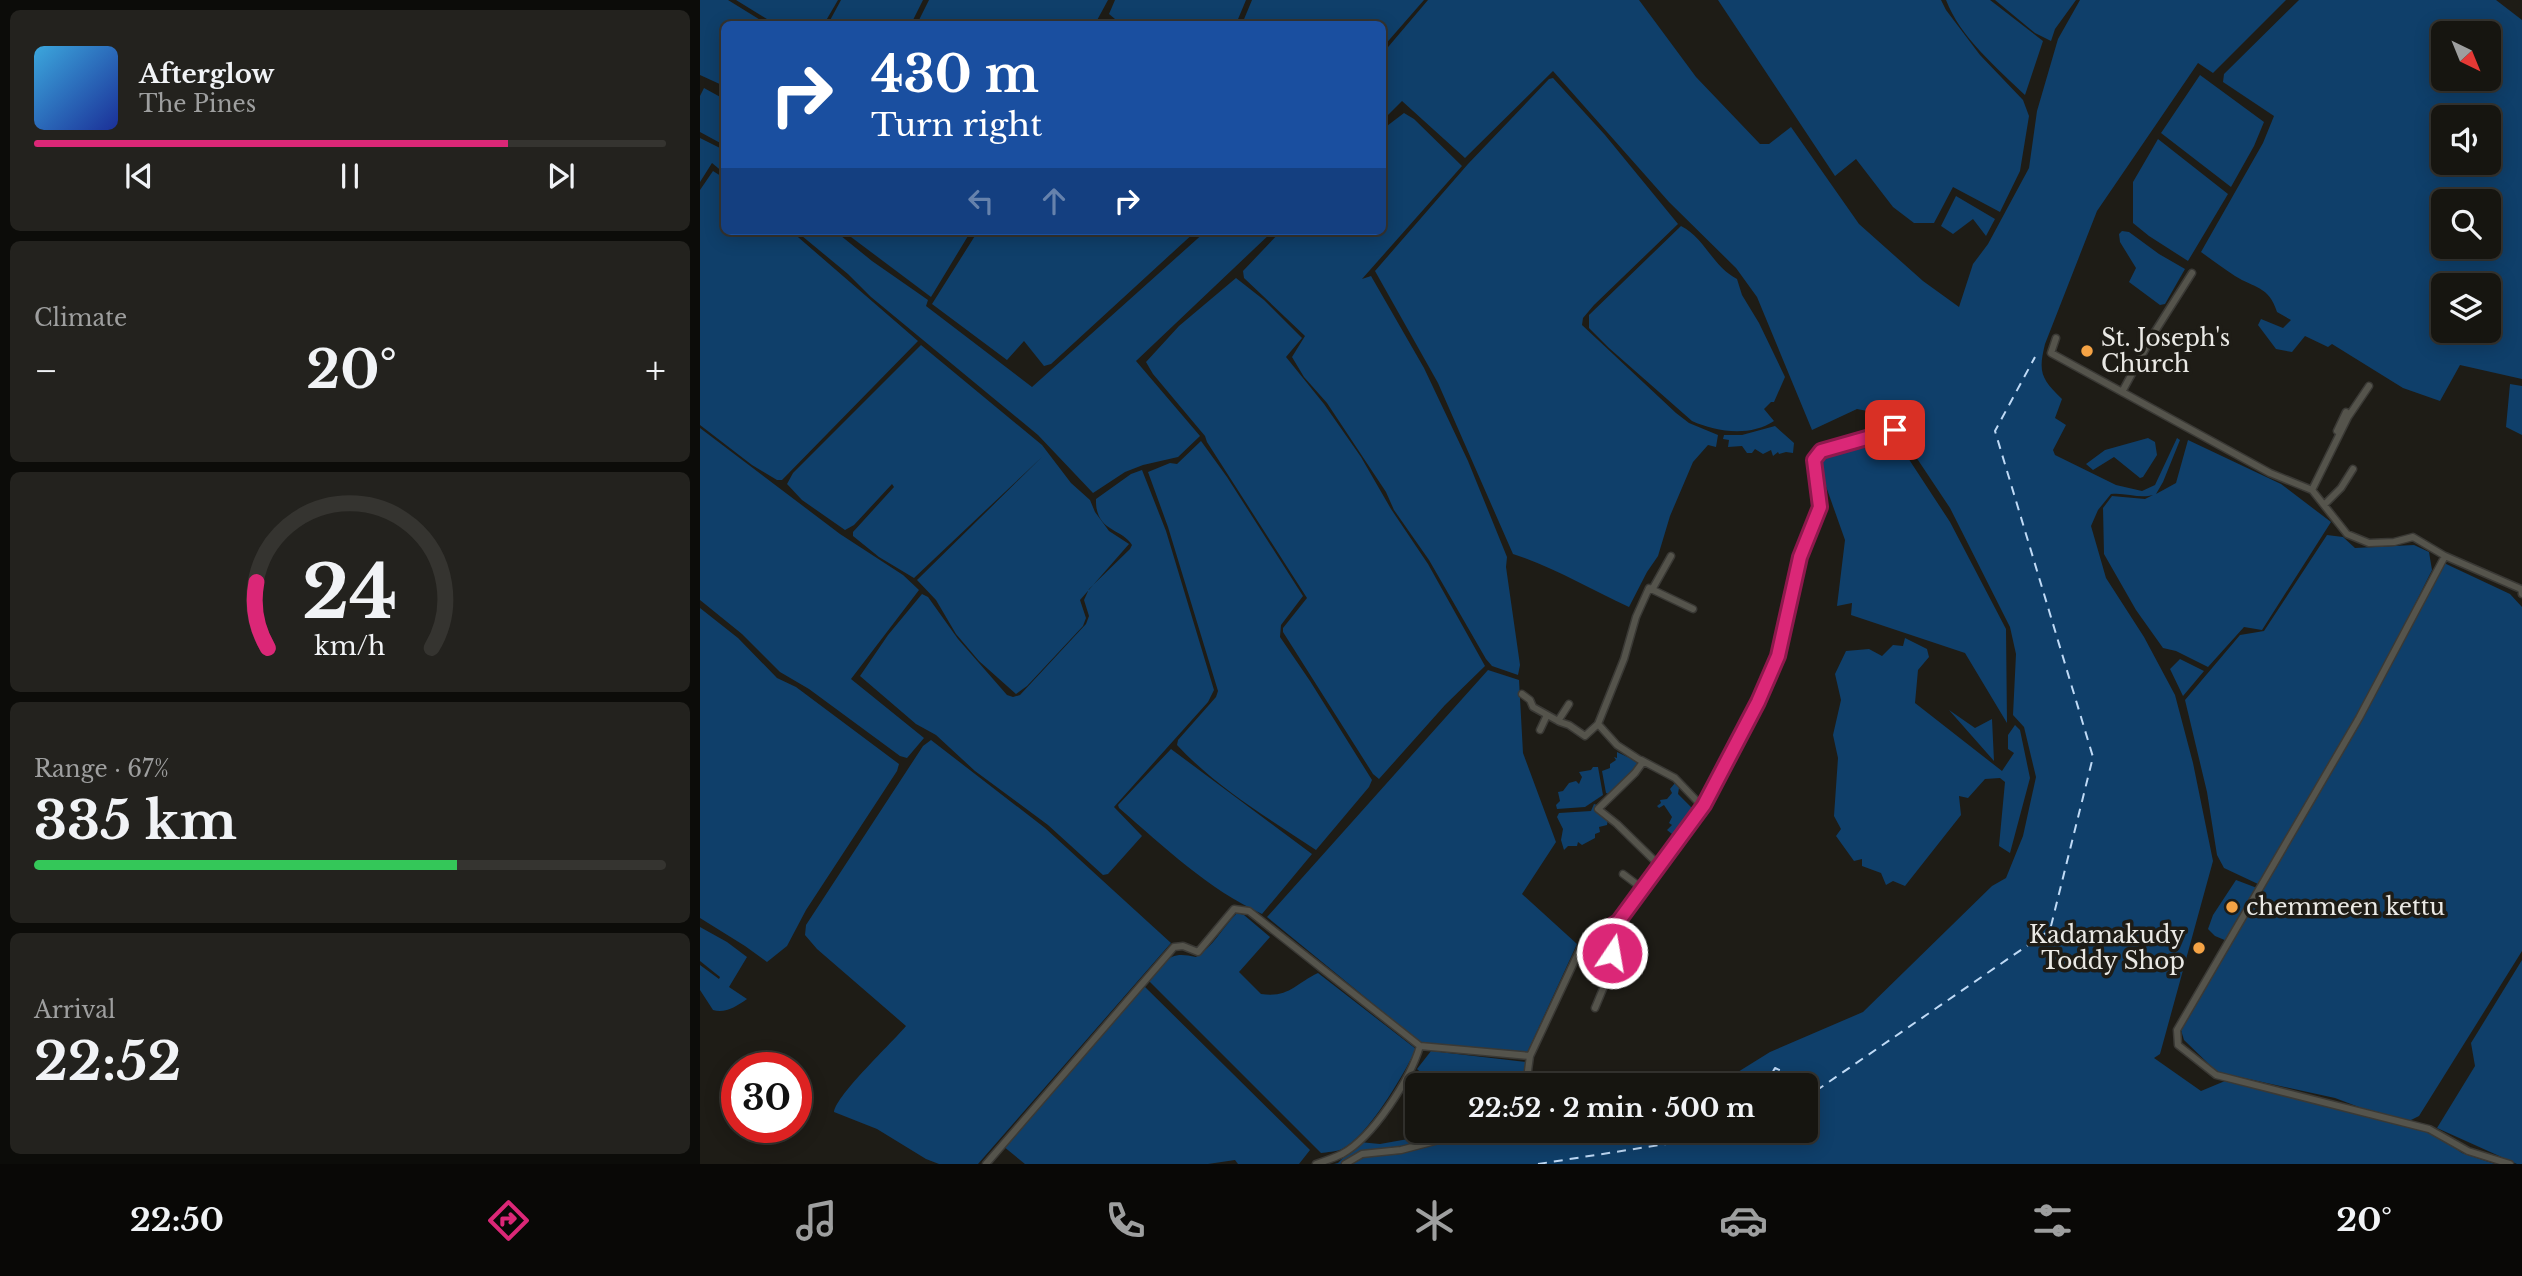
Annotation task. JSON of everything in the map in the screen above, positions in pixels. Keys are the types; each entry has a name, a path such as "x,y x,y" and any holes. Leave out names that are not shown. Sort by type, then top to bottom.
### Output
{"street":[{"path":"2122,393 2154,333 2192,273"},
{"path":"2056,338 2051,353 2061,359 2270,473 2309,489 2347,534 2369,543 2394,542 2413,537 2445,556 2521,589 2522,594"},
{"path":"2309,489 2348,417 2369,386"},
{"path":"2309,489 2346,412"},
{"path":"1528,1073 1530,1056 1583,943 1618,922 1660,866 1704,805 1758,702 1778,656 1800,557 1820,507 1814,460 1821,451 1895,430"},
{"path":"2324,505 2341,488 2353,469"},
{"path":"1653,588 1671,556"},
{"path":"2445,556 2359,718 2178,1030 2178,1045 2216,1075 2428,1129 2468,1151 2510,1164"},
{"path":"1522,694 1530,700 1530,705 1558,721 1569,724 1585,736 1598,724 1649,587 1693,609"},
{"path":"1558,721 1569,704"},
{"path":"1540,730 1547,715"},
{"path":"1598,724 1617,745 1675,778 1704,805"},
{"path":"1640,759 1643,762 1641,766 1598,809 1623,829 1660,866"},
{"path":"1623,874 1643,889"},
{"path":"986,1164 1174,947 1183,946 1198,952 1234,909 1249,911 1420,1046 1530,1056"},
{"path":"1595,1008 1607,983 1611,961 1610,927"},
{"path":"1611,961 1627,982"},
{"path":"1316,1164 1344,1153 1380,1119 1410,1071 1420,1046"},
{"path":"1345,1164 1362,1154 1401,1150 1428,1143"}],"water":[{"path":"700,0 728,0 762,21 721,21 721,85 700,75"},
{"path":"736,0 838,0 826,21 770,21"},
{"path":"841,0 923,0 912,21 830,21"},
{"path":"929,0 1108,0 1097,21 918,21"},
{"path":"1115,0 1246,0 1237,21 1117,21 1109,14"},
{"path":"1252,0 1424,0 1386,44 1386,21 1243,21"},
{"path":"1428,0 1639,0 1696,77 1760,144 1769,144 1791,127 1859,224 1923,281 1959,307 1973,264 1988,244 2029,168 2037,111 2058,39 2080,0 2286,0 2213,73 2198,63 2097,211 2045,344 2042,362 2046,380 2062,399 2055,418 2066,425 2053,450 2055,455 2116,485 2142,491 2155,485 2177,438 2180,440 2156,494 2176,483 2188,440 2281,484 2331,522 2262,630 2244,627 2208,667 2176,651 2163,648 2136,610 2104,554 2103,508 2112,496 2145,499 2153,495 2111,494 2098,510 2091,526 2106,578 2144,637 2175,695 2193,763 2213,861 2160,1054 2154,1058 2201,1091 2225,1081 2433,1133 2462,1153 2495,1164 1334,1164 1359,1142 1380,1144 1405,1140 1405,1143 1818,1143 1818,1073 1736,1073 1770,1052 1863,1012 1992,886 2006,878 2023,836 2036,777 2024,727 2013,715 2016,654 2010,627 1950,508 1888,415 1857,409 1812,430 1757,297 1736,268 1669,202 1553,71 1465,158 1402,101 1386,117 1386,49"},
{"path":"1718,0 1941,0 1980,55 2023,100 2029,116 2020,171 2000,212 1953,187 1934,223 1914,223 1893,207 1856,159 1835,176"},
{"path":"1946,0 1990,0 2043,41 2025,95 1991,63 1960,27"},
{"path":"1995,0 2076,0 2055,29 2051,41 2035,33"},
{"path":"2299,0 2496,0 2522,20 2522,379 2460,365 2440,401 2403,388 2332,344 2328,347 2305,336 2292,352 2276,349 2258,325 2261,319 2283,328 2291,320 2277,312 2265,292 2235,276 2201,252 2263,143 2274,116 2223,82 2224,74"},
{"path":"2200,75 2264,122 2231,187 2161,133"},
{"path":"1553,78 1605,135 1678,224 1594,305 1583,318 1582,325 1676,413 1689,423 1718,435 1716,447 1708,445 1693,462 1670,516 1658,556 1629,607 1513,554 1438,383 1375,271 1468,164 1549,79"},
{"path":"704,88 721,97 721,143 700,132 700,96"},
{"path":"1404,113 1414,119 1462,166 1362,279 1371,276 1424,368 1468,461 1507,557 1506,567 1520,665 1518,675 1492,666 1486,659 1429,560 1394,510 1386,492 1327,403 1304,377 1292,357 1305,336 1244,278 1243,271 1277,235 1386,235 1386,127"},
{"path":"700,138 721,148 721,170 712,163 700,182"},
{"path":"2158,139 2228,194 2188,261 2133,223 2133,182"},
{"path":"713,171 721,176 721,235 796,235 918,341 782,480 777,480 752,465 700,425 700,190"},
{"path":"1956,196 1995,219 1986,236 1973,219 1953,234 1941,226"},
{"path":"1681,226 1696,238 1721,267 1737,279 1742,295 1785,377 1774,402 1764,409 1774,421 1765,426 1733,431 1692,421 1589,328 1589,315"},
{"path":"2122,231 2129,232 2185,269 2165,304 2160,305 2129,282 2136,268 2120,242 2119,234"},
{"path":"801,235 840,235 928,300 926,306 1032,387 1202,235 1269,235 1136,361 1200,436 1178,457 1125,472 1093,493 1038,435 871,297"},
{"path":"848,235 969,235 931,297"},
{"path":"975,235 1192,235 1051,364 1044,366 1024,341 1007,360 932,304"},
{"path":"1236,278 1264,300 1302,338 1286,357 1324,404 1361,457 1391,509 1428,564 1485,666 1445,705 1379,779 1373,774 1283,632 1283,628 1307,598 1205,436 1146,362 1179,326"},
{"path":"921,345 1042,445 1071,483 1090,500 1109,531 1129,544 1080,600 1086,618 1083,626 1027,686 1016,694 979,661 956,634 936,600 917,580 1043,456 914,578 879,557 853,536 853,532 894,487 892,484 854,525 845,530 802,500 787,484 793,473"},
{"path":"2510,384 2522,386 2522,435 2506,427"},
{"path":"1775,426 1794,443 1793,453 1778,452 1773,456 1771,450 1763,454 1755,449 1752,453 1747,453 1742,446 1728,447 1729,440 1723,439 1724,435 1742,435"},
{"path":"700,428 840,534 903,575 919,590 851,679 924,738 907,758 900,756 809,689 780,672 742,634 700,600"},
{"path":"1893,435 1950,522 2006,629 2007,723 1965,653 1851,615 1852,603 1837,606 1845,540 1817,461"},
{"path":"2148,438 2155,442 2157,455 2143,477 2140,478 2114,457 2093,470 2086,464 2105,450"},
{"path":"1201,441 1303,596 1281,625 1280,637 1372,780 1316,850 1225,788 1177,745 1178,740 1216,697 1218,691 1168,527 1148,472 1170,463 1177,464"},
{"path":"1142,470 1166,531 1214,690 1208,702 1114,807 1142,836 1108,874 1103,875 1048,825 975,771 936,735 916,724 860,676 888,635 922,594 928,597 958,639 1007,695 1020,695 1086,624 1089,616 1084,600 1089,589 1130,549 1132,545 1128,539 1104,524 1097,510 1096,499 1131,474"},
{"path":"2327,535 2343,537 2355,548 2414,545 2429,552 2432,570 2368,698 2258,884 2224,868 2217,855 2207,792 2185,700 2240,635 2264,631"},
{"path":"2444,563 2510,594 2522,607 2522,951 2419,1116 2409,1121 2372,1112 2335,1098 2217,1072 2184,1040 2181,1030 2357,728"},
{"path":"700,608 738,638 777,678 796,687 899,764 806,910 787,946 767,962 700,918"},
{"path":"1905,638 1927,649 1929,657 1918,670 1915,703 2002,771 2014,753 2008,749 2008,735 2015,725 2020,730 2030,778 2010,853 1999,846 2005,782 2000,778 1985,779 1968,798 1959,796 1961,815 1905,886 1893,881 1886,885 1881,873 1862,866 1862,859 1854,861 1836,836 1841,829 1834,816 1838,758 1833,735 1841,700 1835,674 1846,651 1869,649 1882,656 1893,645 1903,646"},
{"path":"2180,659 2204,671 2183,696 2170,669"},
{"path":"1488,670 1519,680 1523,753 1556,842 1522,894 1577,944 1527,1053 1420,1042 1267,917"},
{"path":"1949,710 1975,728 1992,719 1994,761"},
{"path":"931,740 1045,828 1171,943 978,1164 939,1164 877,1129 834,1112 854,1081 906,1026 817,949 805,935 806,925 923,746"},
{"path":"1171,749 1312,854 1262,914 1205,880 1119,808 1118,805"},
{"path":"1617,752 1638,762 1637,767 1612,795 1606,793 1602,771 1610,768 1610,764 1616,760 1614,757 1617,758"},
{"path":"1598,767 1603,795 1585,807 1557,809 1556,805 1560,801 1558,792 1563,791 1569,783 1576,781 1579,784 1582,777 1579,772 1591,770"},
{"path":"1675,783 1679,788 1678,794 1693,809 1685,824 1672,834 1667,830 1672,825 1669,823 1672,817 1664,805 1659,808 1657,806 1661,803 1660,800 1667,799 1672,793 1670,789"},
{"path":"1594,804 1597,805 1600,815 1608,819 1607,825 1599,827 1600,832 1595,834 1595,838 1582,845 1578,842 1577,846 1568,846 1564,850 1561,840 1563,829 1557,817 1559,813 1591,811"},
{"name":"chemmeen kettu","path":"2236,880 2257,888 2227,941 2215,936 2208,929 2213,915"},
{"path":"1237,913 1244,915 1270,937 1239,972 1261,994 1285,992 1318,973 1416,1049 1394,1089 1373,1119 1363,1132 1342,1149 1321,1153 1148,980 1174,956 1196,957 1202,953"},
{"path":"700,927 747,957 729,987 747,999 731,1009 713,1010 700,990 700,965 719,979 720,977 700,961"},
{"path":"2522,960 2522,1164 2517,1164 2437,1128 2475,1066 2471,1043"},
{"path":"1143,985 1310,1150 1299,1164 1238,1164 1235,1160 1208,1164 1025,1164 1003,1146"},
{"path":"1431,1051 1527,1062 1526,1073 1421,1073 1417,1069"}],"ferry route":[{"path":"1818,1087 2050,930 2093,757 1995,431 2035,357"},
{"path":"1772,1073 1775,1068 1786,1073"},
{"path":"1538,1164 1673,1143"}],"place":[{"name":"St. Joseph's Church","path":"2087,351"},
{"name":"chemmeen kettu","path":"2232,907"},
{"name":"Kadamakudy Toddy Shop","path":"2199,948"}],"route":[{"path":"1612,953 1610,927 1618,922 1704,805 1758,702 1778,656 1800,557 1820,507 1814,460 1821,451 1895,430"}]}
